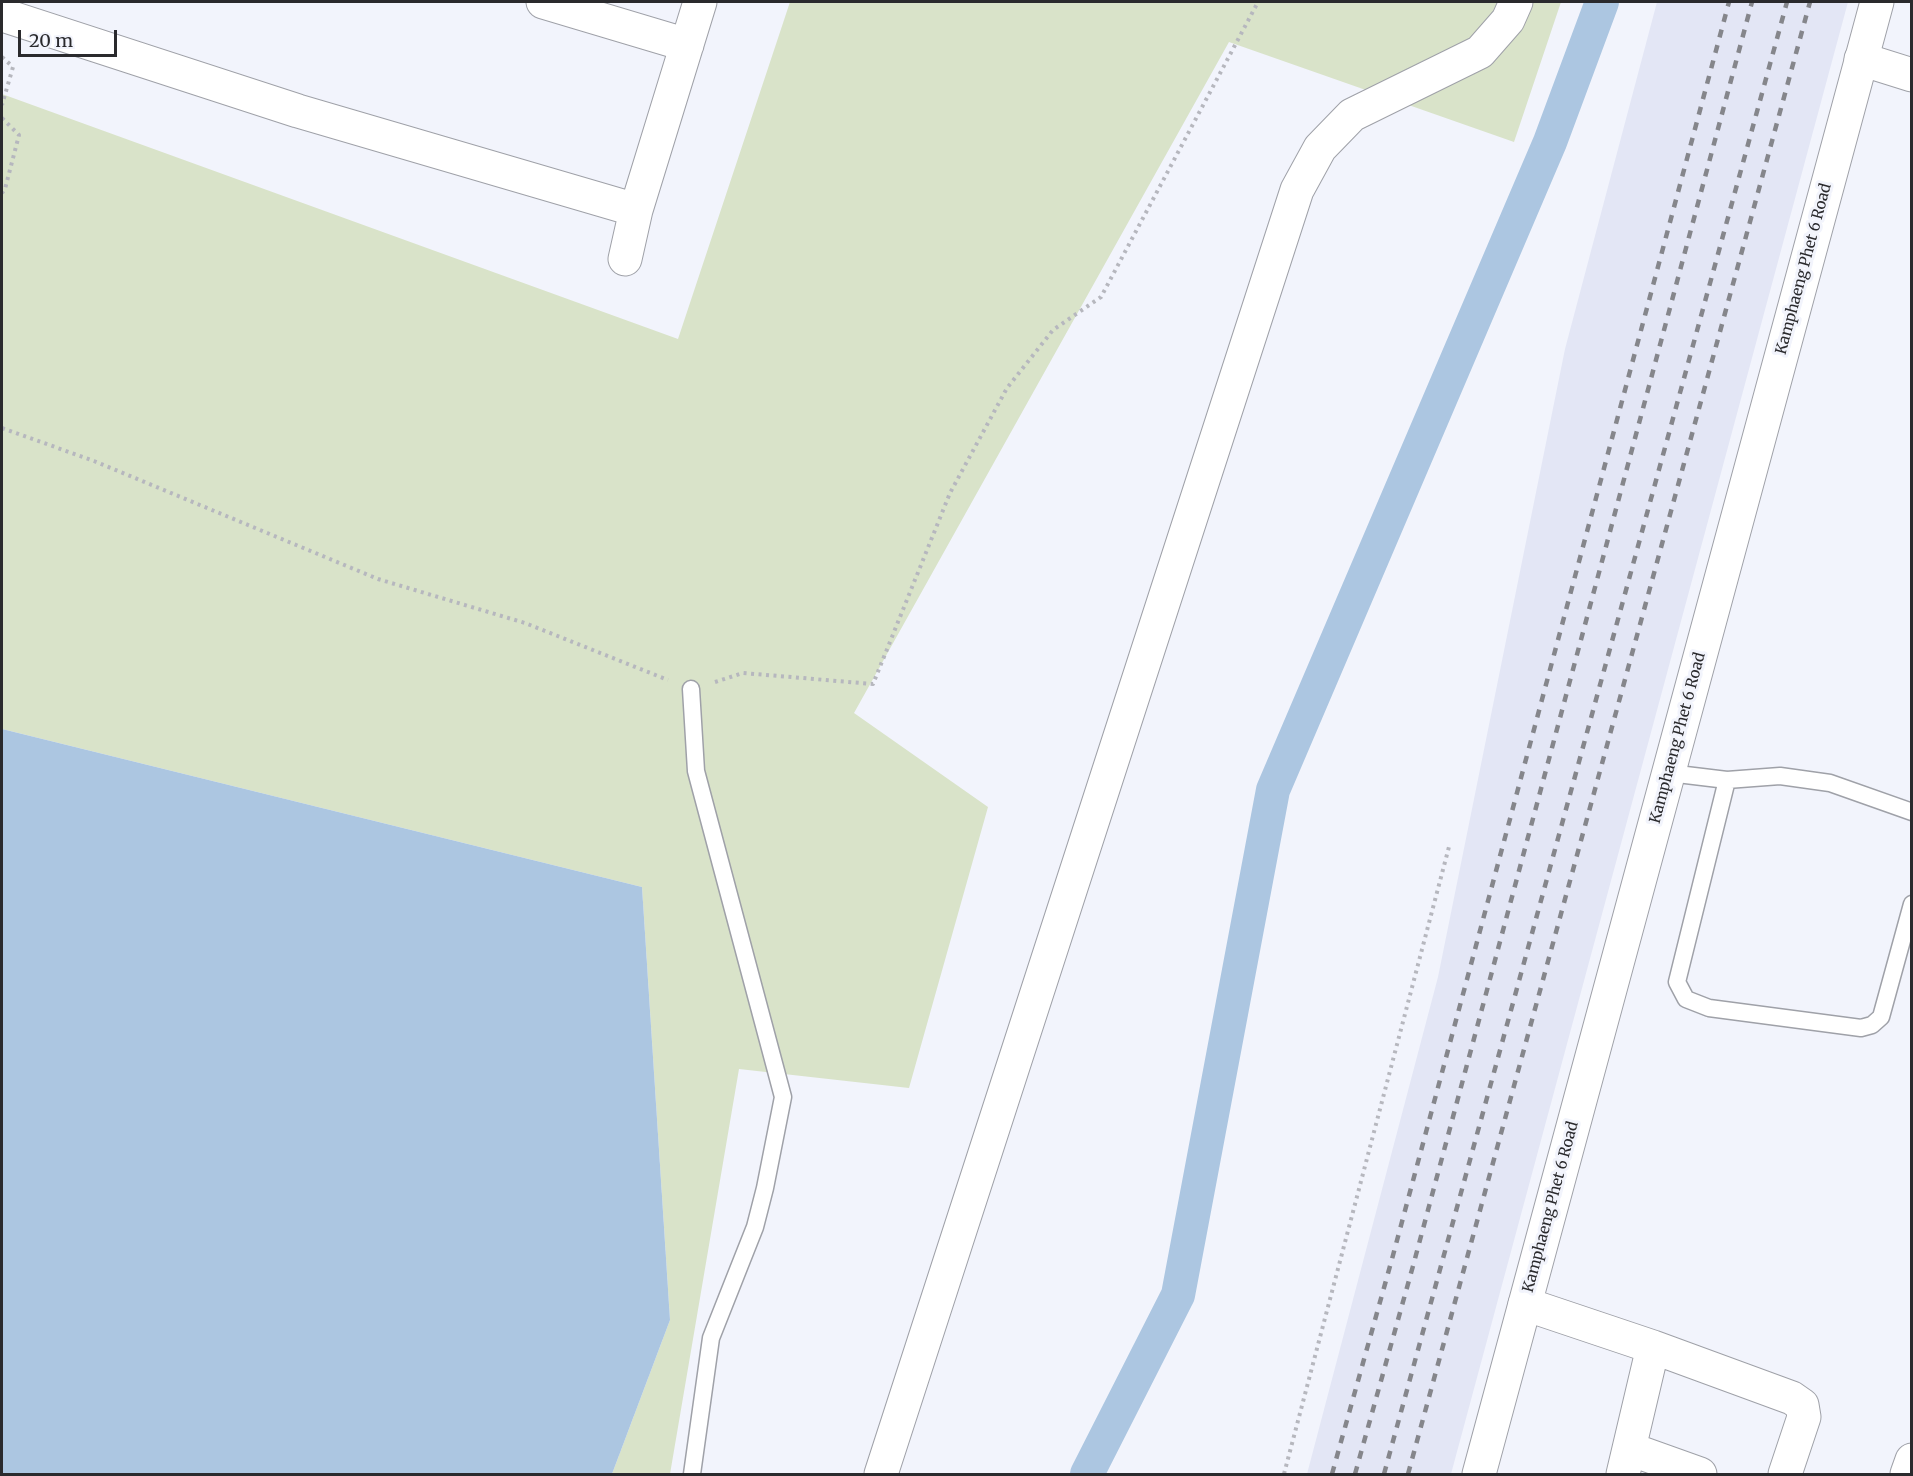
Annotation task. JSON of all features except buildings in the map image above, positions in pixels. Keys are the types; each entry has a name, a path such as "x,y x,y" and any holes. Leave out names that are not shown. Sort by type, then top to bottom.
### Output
{"street":[{"path":"543,2 687,45"},
{"path":"625,259 636,210 700,2"},
{"path":"881,1474 1298,190 1320,148 1352,115 1480,52 1508,20 1516,2"},
{"name":"Kamphaeng Phet 6 Road","path":"1479,1474 1877,2"},
{"path":"6,16 298,111 636,210"},
{"path":"1861,60 1911,75"},
{"path":"1525,1304 1653,1347 1792,1398 1802,1405 1804,1417 1785,1474"},
{"path":"1653,1347 1627,1462 1700,1474"},
{"path":"1908,1474 1911,1460"}],"lane":[{"path":"691,689 696,771 783,1097 755,1227 711,1338 692,1474"},
{"path":"1668,773 1727,780 1780,776 1830,783 1911,812"},
{"path":"1727,780 1677,982 1686,999 1708,1008 1861,1028 1872,1025 1881,1017 1911,904"}],"path":[{"path":"2,428 94,461 378,579 525,623 691,689 743,673 873,684 950,493 1007,388 1053,330 1101,297 1258,2"},
{"path":"2,57 13,67 2,105"},
{"path":"2,118 19,135 2,193"},
{"path":"1284,1474 1449,843"}],"shaded area":[{"path":"1657,2 1848,2 1451,1474 1307,1474 1438,977 1565,349"}],"green space":[{"path":"790,2 1561,2 1514,142 1229,42 854,713 988,807 909,1088 739,1069 670,1474 612,1474 670,1320 642,887 2,729 2,94 678,339"}],"water":[{"path":"2,729 642,887 670,1320 612,1474 2,1474"}],"waterway":[{"path":"1087,1474 1178,1295 1273,790 1550,142 1602,2"}],"railway":[{"path":"1332,1474 1392,1259 1729,2"},
{"path":"1355,1474 1413,1266 1752,2"},
{"path":"1384,1474 1787,2"},
{"path":"1408,1474 1810,2"}]}
